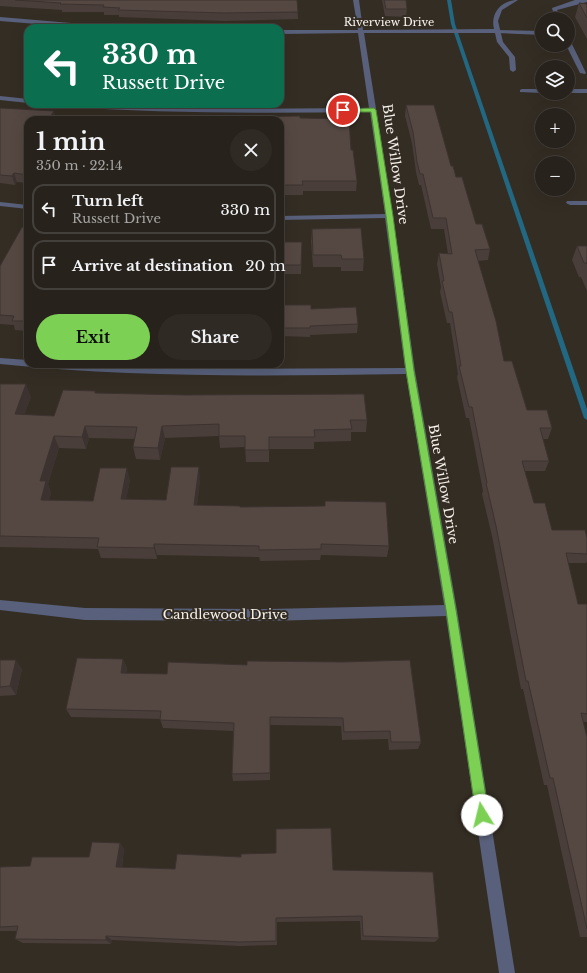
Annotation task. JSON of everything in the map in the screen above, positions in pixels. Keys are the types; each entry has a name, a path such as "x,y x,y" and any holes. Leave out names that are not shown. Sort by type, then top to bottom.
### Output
{"street":[{"name":"Blue Willow Drive","path":"356,0 390,216 410,371 451,610 507,973"},
{"path":"513,70 512,57 500,42 495,21 496,15 500,9 514,0"},
{"path":"555,12 554,9 575,2 587,0"},
{"path":"557,8 579,9"},
{"path":"0,19 59,24"},
{"name":"Riverview Drive","path":"284,32 497,31 535,33"},
{"path":"573,52 583,73"},
{"path":"522,92 535,92"},
{"path":"575,92 587,92"},
{"path":"0,98 24,101"},
{"path":"113,108 207,111 374,110"},
{"path":"570,203 587,203"},
{"path":"0,204 24,207"},
{"path":"284,218 390,216"},
{"path":"0,361 24,364"},
{"path":"54,368 139,371 410,371"},
{"name":"Candlewood Drive","path":"0,606 85,614 269,615 451,610"}],"building":[{"path":"15,0 297,0 298,12 224,13 118,10 120,8 103,7 104,5 60,4 61,3"},
{"path":"384,0 406,0 407,9 386,9"},
{"path":"579,3 587,4 587,18"},
{"path":"406,105 434,105 451,166 453,166 456,177 462,177 476,224 482,224 490,249 475,250 496,321 504,361 512,361 527,410 547,410 552,428 540,428 549,461 522,461 534,503 545,503 552,530 585,530 587,538 587,554 566,553 578,604 587,604 587,714 581,713 587,737 587,929 553,778 550,778 528,681 526,681 472,407 469,407 459,366 461,366 452,312 449,312 442,281 444,281 439,253 452,254 446,218 433,218 423,174 420,174 417,162 413,132"},
{"path":"0,108 54,111 51,116 24,116 24,174 14,173 12,176 0,175"},
{"path":"284,116 349,119 351,150 353,150 357,181 302,181 303,185 284,185"},
{"path":"22,227 24,227 24,321 12,321 14,316 0,315 0,266"},
{"path":"361,228 364,259 342,259 341,255 313,255 312,229"},
{"path":"284,242 302,242 301,265 284,265"},
{"path":"577,246 587,246 587,263 584,263"},
{"path":"284,305 311,305 311,309 356,307 358,324 310,326 310,328 284,328"},
{"path":"0,384 26,384 15,414 54,416 63,390 95,391 95,393 185,395 364,394 367,420 350,420 352,429 314,430 315,437 269,437 269,450 245,450 245,436 219,436 219,424 162,426 158,448 133,447 137,427 85,426 82,437 54,436 40,481 46,481 41,500 93,501 100,468 127,468 121,499 166,500 171,467 199,467 194,505 240,507 325,506 325,501 386,502 389,546 321,544 321,549 259,550 259,546 154,544 154,548 97,547 99,538 0,536"},
{"path":"77,658 123,659 121,673 167,674 168,662 247,665 247,661 343,662 410,660 421,742 391,742 390,731 344,732 343,718 270,717 270,773 232,774 234,723 160,720 161,711 66,709"},
{"path":"0,660 16,660 10,686 0,687"},
{"path":"331,828 333,870 433,872 439,938 363,936 362,916 276,918 276,941 239,942 106,936 106,940 15,939 18,926 0,927 0,867 30,866 32,857 89,857 92,842 120,843 116,867 175,869 177,854 241,857 241,854 276,853 276,829"}],"waterway":[{"path":"449,0 453,24 587,418"}],"route":[{"path":"343,110 374,110 390,216 410,371 451,610 482,815"}]}
